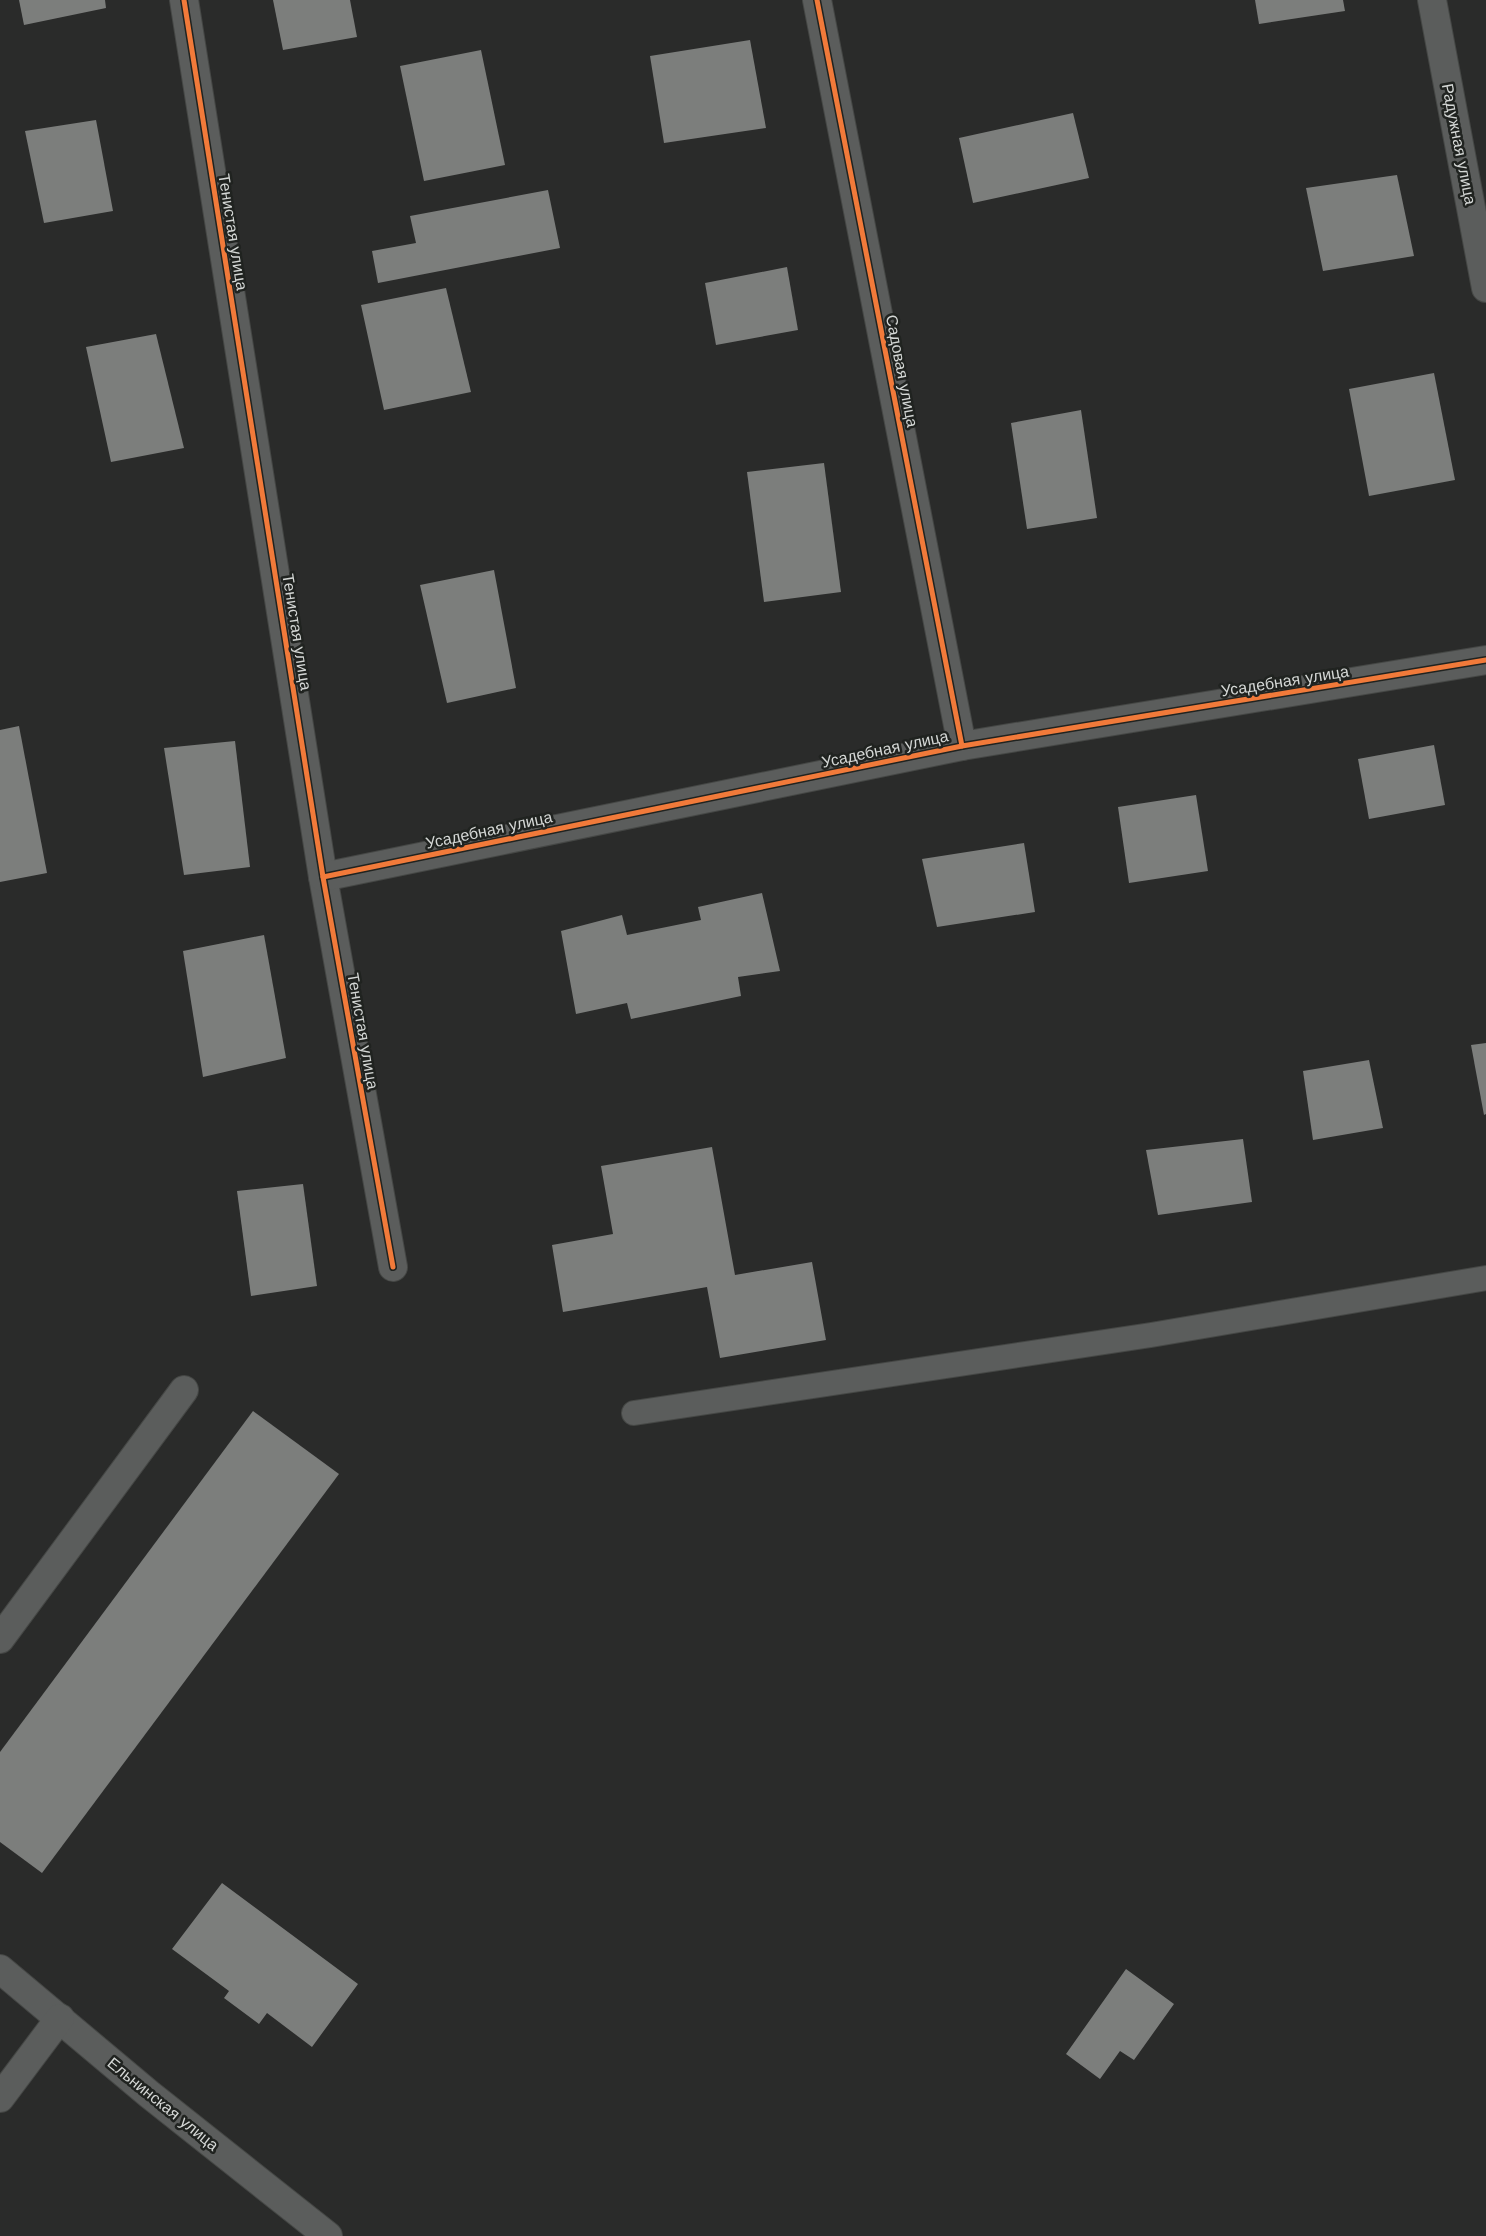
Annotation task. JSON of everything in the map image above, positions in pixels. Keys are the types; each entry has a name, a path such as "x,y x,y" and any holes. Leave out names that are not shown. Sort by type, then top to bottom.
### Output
{"street":[{"name":"Тенистая улица","path":"184,0 323,877 393,1267"},
{"name":"Садовая улица","path":"817,0 962,746"},
{"name":"Радужная улица","path":"1432,0 1486,288"},
{"name":"Усадебная улица","path":"323,877 962,746 1486,660"},
{"path":"0,1639 184,1390"},
{"name":"Ельнинская улица","path":"0,1969 149,2094 328,2236"},
{"path":"0,2098 60,2018"}],"lane":[{"path":"634,1413 1152,1335 1486,1278"}],"building":[{"path":"19,0 105,0 106,8 24,25"},
{"path":"273,0 350,0 357,37 283,50"},
{"path":"1255,0 1343,0 1345,11 1259,24"},
{"path":"750,40 766,128 664,143 650,56"},
{"path":"481,50 505,165 424,181 400,66"},
{"path":"1073,113 1089,178 973,203 959,138"},
{"path":"96,120 113,211 44,223 25,131"},
{"path":"1397,175 1414,256 1323,271 1306,188"},
{"path":"548,190 560,248 378,283 372,251 416,243 410,216"},
{"path":"787,267 798,330 716,345 705,283"},
{"path":"446,288 471,392 384,410 361,305"},
{"path":"156,334 184,448 111,462 86,347"},
{"path":"1434,373 1455,480 1369,496 1349,389"},
{"path":"1081,410 1097,518 1027,529 1011,423"},
{"path":"824,463 841,592 764,602 747,472"},
{"path":"494,570 516,688 447,703 420,585"},
{"path":"19,726 47,873 0,882 0,730"},
{"path":"235,741 250,867 184,875 164,748"},
{"path":"1434,745 1445,805 1369,819 1358,759"},
{"path":"1196,795 1208,871 1129,883 1118,807"},
{"path":"1024,843 1035,912 937,927 922,859"},
{"path":"762,893 780,971 738,977 741,996 631,1019 627,1003 576,1014 561,931 622,915 627,935 701,920 698,907"},
{"path":"264,935 286,1058 203,1077 183,951"},
{"path":"1486,1043 1486,1114 1484,1115 1471,1045"},
{"path":"1369,1060 1383,1128 1313,1140 1303,1071"},
{"path":"1243,1139 1252,1202 1158,1215 1146,1150"},
{"path":"712,1147 735,1275 812,1262 826,1340 720,1358 707,1287 563,1312 552,1245 613,1234 601,1166"},
{"path":"303,1184 317,1286 251,1296 237,1191"},
{"path":"253,1411 339,1474 42,1873 0,1842 0,1752"},
{"path":"222,1883 358,1984 312,2047 267,2013 259,2024 224,1998 229,1991 172,1949"},
{"path":"1126,1969 1174,2004 1134,2060 1120,2051 1100,2079 1066,2054"}],"cycle path":[{"path":"184,0 323,877 393,1267"},
{"path":"817,0 962,746"},
{"path":"323,877 962,746 1486,660"}]}
